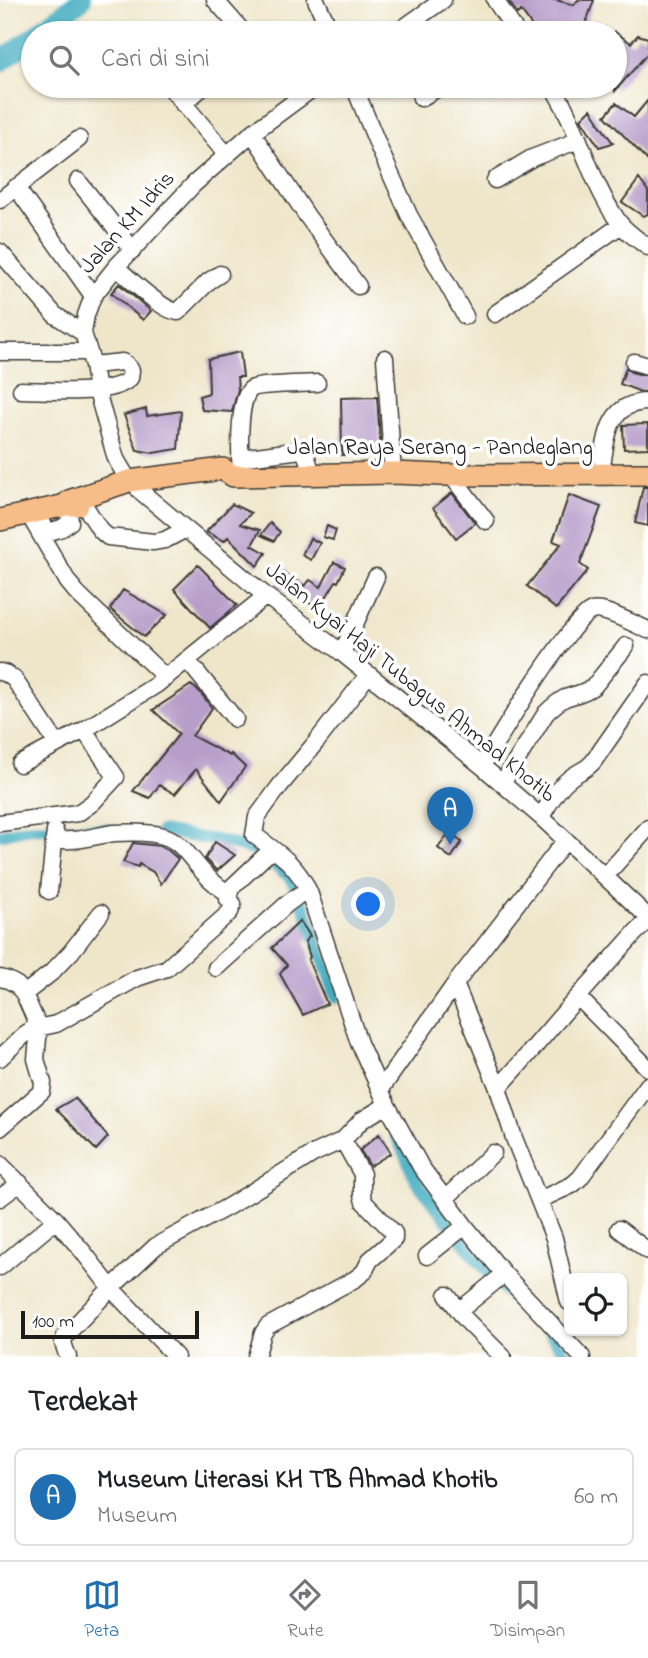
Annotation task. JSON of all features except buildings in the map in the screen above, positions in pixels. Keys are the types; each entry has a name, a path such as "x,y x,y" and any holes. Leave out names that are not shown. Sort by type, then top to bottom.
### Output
{"main road":[{"name":"Jalan Raya Serang - Pandeglang","path":"74,504 69,501 134,486 223,484 238,470 312,474 648,474"},
{"name":"Jalan Raya Serang - Pandeglang","path":"0,520 74,504"}],"street":[{"path":"215,0 233,21"},
{"path":"316,0 326,21"},
{"path":"411,21 423,6 443,0"},
{"path":"495,0 509,21"},
{"path":"178,98 226,154"},
{"path":"183,104 190,98"},
{"name":"Jalan KM Idris","path":"134,486 117,459 83,333 93,296 169,210 226,154 299,98"},
{"path":"359,98 409,215 465,316"},
{"path":"561,98 611,211 621,225 648,247"},
{"path":"251,133 358,286"},
{"path":"0,200 79,139"},
{"path":"495,180 532,158 579,140"},
{"path":"78,181 133,250"},
{"path":"16,187 93,296"},
{"path":"495,314 621,225"},
{"path":"0,252 55,315 83,333"},
{"path":"116,267 172,312 178,312 220,274"},
{"path":"0,352 121,362 131,370 130,378 125,383 97,391 21,390"},
{"path":"385,358 393,472"},
{"path":"238,470 243,403 251,389 317,383"},
{"path":"601,474 607,431 615,417 627,407 648,402"},
{"path":"452,475 485,522"},
{"name":"Jalan Kyai Haji Tubagus Ahmad Khotib","path":"134,486 266,596 342,653 482,766 541,817 648,919"},
{"path":"74,504 108,537 154,542 165,540 186,529"},
{"path":"31,513 76,593 166,678"},
{"path":"342,653 376,577"},
{"path":"20,764 84,730 166,678 266,596"},
{"path":"482,766 543,670 589,612 601,611 648,630"},
{"path":"502,784 546,713 555,704 594,686 626,646"},
{"path":"187,660 235,719"},
{"path":"0,672 14,679 57,744"},
{"path":"265,857 254,835 257,817 368,675"},
{"path":"541,817 571,776 585,771 593,762 648,683"},
{"path":"0,823 55,826 92,803 116,777 84,730"},
{"path":"55,826 65,841 114,833 149,834 170,838 205,875 229,894"},
{"path":"49,891 55,826"},
{"path":"605,876 648,828"},
{"path":"381,1088 455,984 565,841"},
{"path":"1,1055 33,1029 56,1024 137,978 167,968 230,912 233,904 228,899 231,888 265,857"},
{"path":"216,968 298,897 303,879 290,862 265,857"},
{"path":"298,897 359,1043 381,1088 386,1106 421,1167 445,1199 460,1230 499,1278 583,1357"},
{"path":"24,994 65,959 101,913"},
{"path":"498,1088 648,919"},
{"path":"0,978 17,985 24,994 39,1028 36,1059 43,1083 42,1091 0,1128"},
{"path":"455,984 498,1088 514,1138 554,1238 564,1281"},
{"path":"578,997 648,1068"},
{"path":"539,1200 572,1185 580,1178 648,1085"},
{"path":"68,1357 63,1343 65,1336 156,1246 229,1206 313,1154 343,1140 368,1116 386,1106"},
{"path":"256,1357 263,1333 268,1326 355,1279 364,1272 370,1259 394,1239 394,1233 365,1202 362,1195 362,1174 343,1140"},
{"path":"445,1199 493,1153"},
{"path":"0,1164 56,1220 111,1288 176,1357"},
{"path":"0,1198 20,1183"},
{"path":"0,1267 56,1220"},
{"path":"426,1256 460,1230"},
{"path":"619,1230 648,1251"},
{"path":"459,1311 499,1278"},
{"path":"447,1295 503,1357"},
{"path":"577,1336 583,1357"}],"waterway":[{"path":"54,21 81,0"},
{"path":"0,62 21,46"},
{"path":"0,835 30,828 107,829"},
{"path":"161,831 225,842 256,851 291,878 336,997"},
{"path":"396,1135 416,1181 478,1261 503,1289 545,1327 567,1357"}],"place":[{"name":"Museum Literasi KH TB Ahmad Khotib","path":"450,845"}]}
